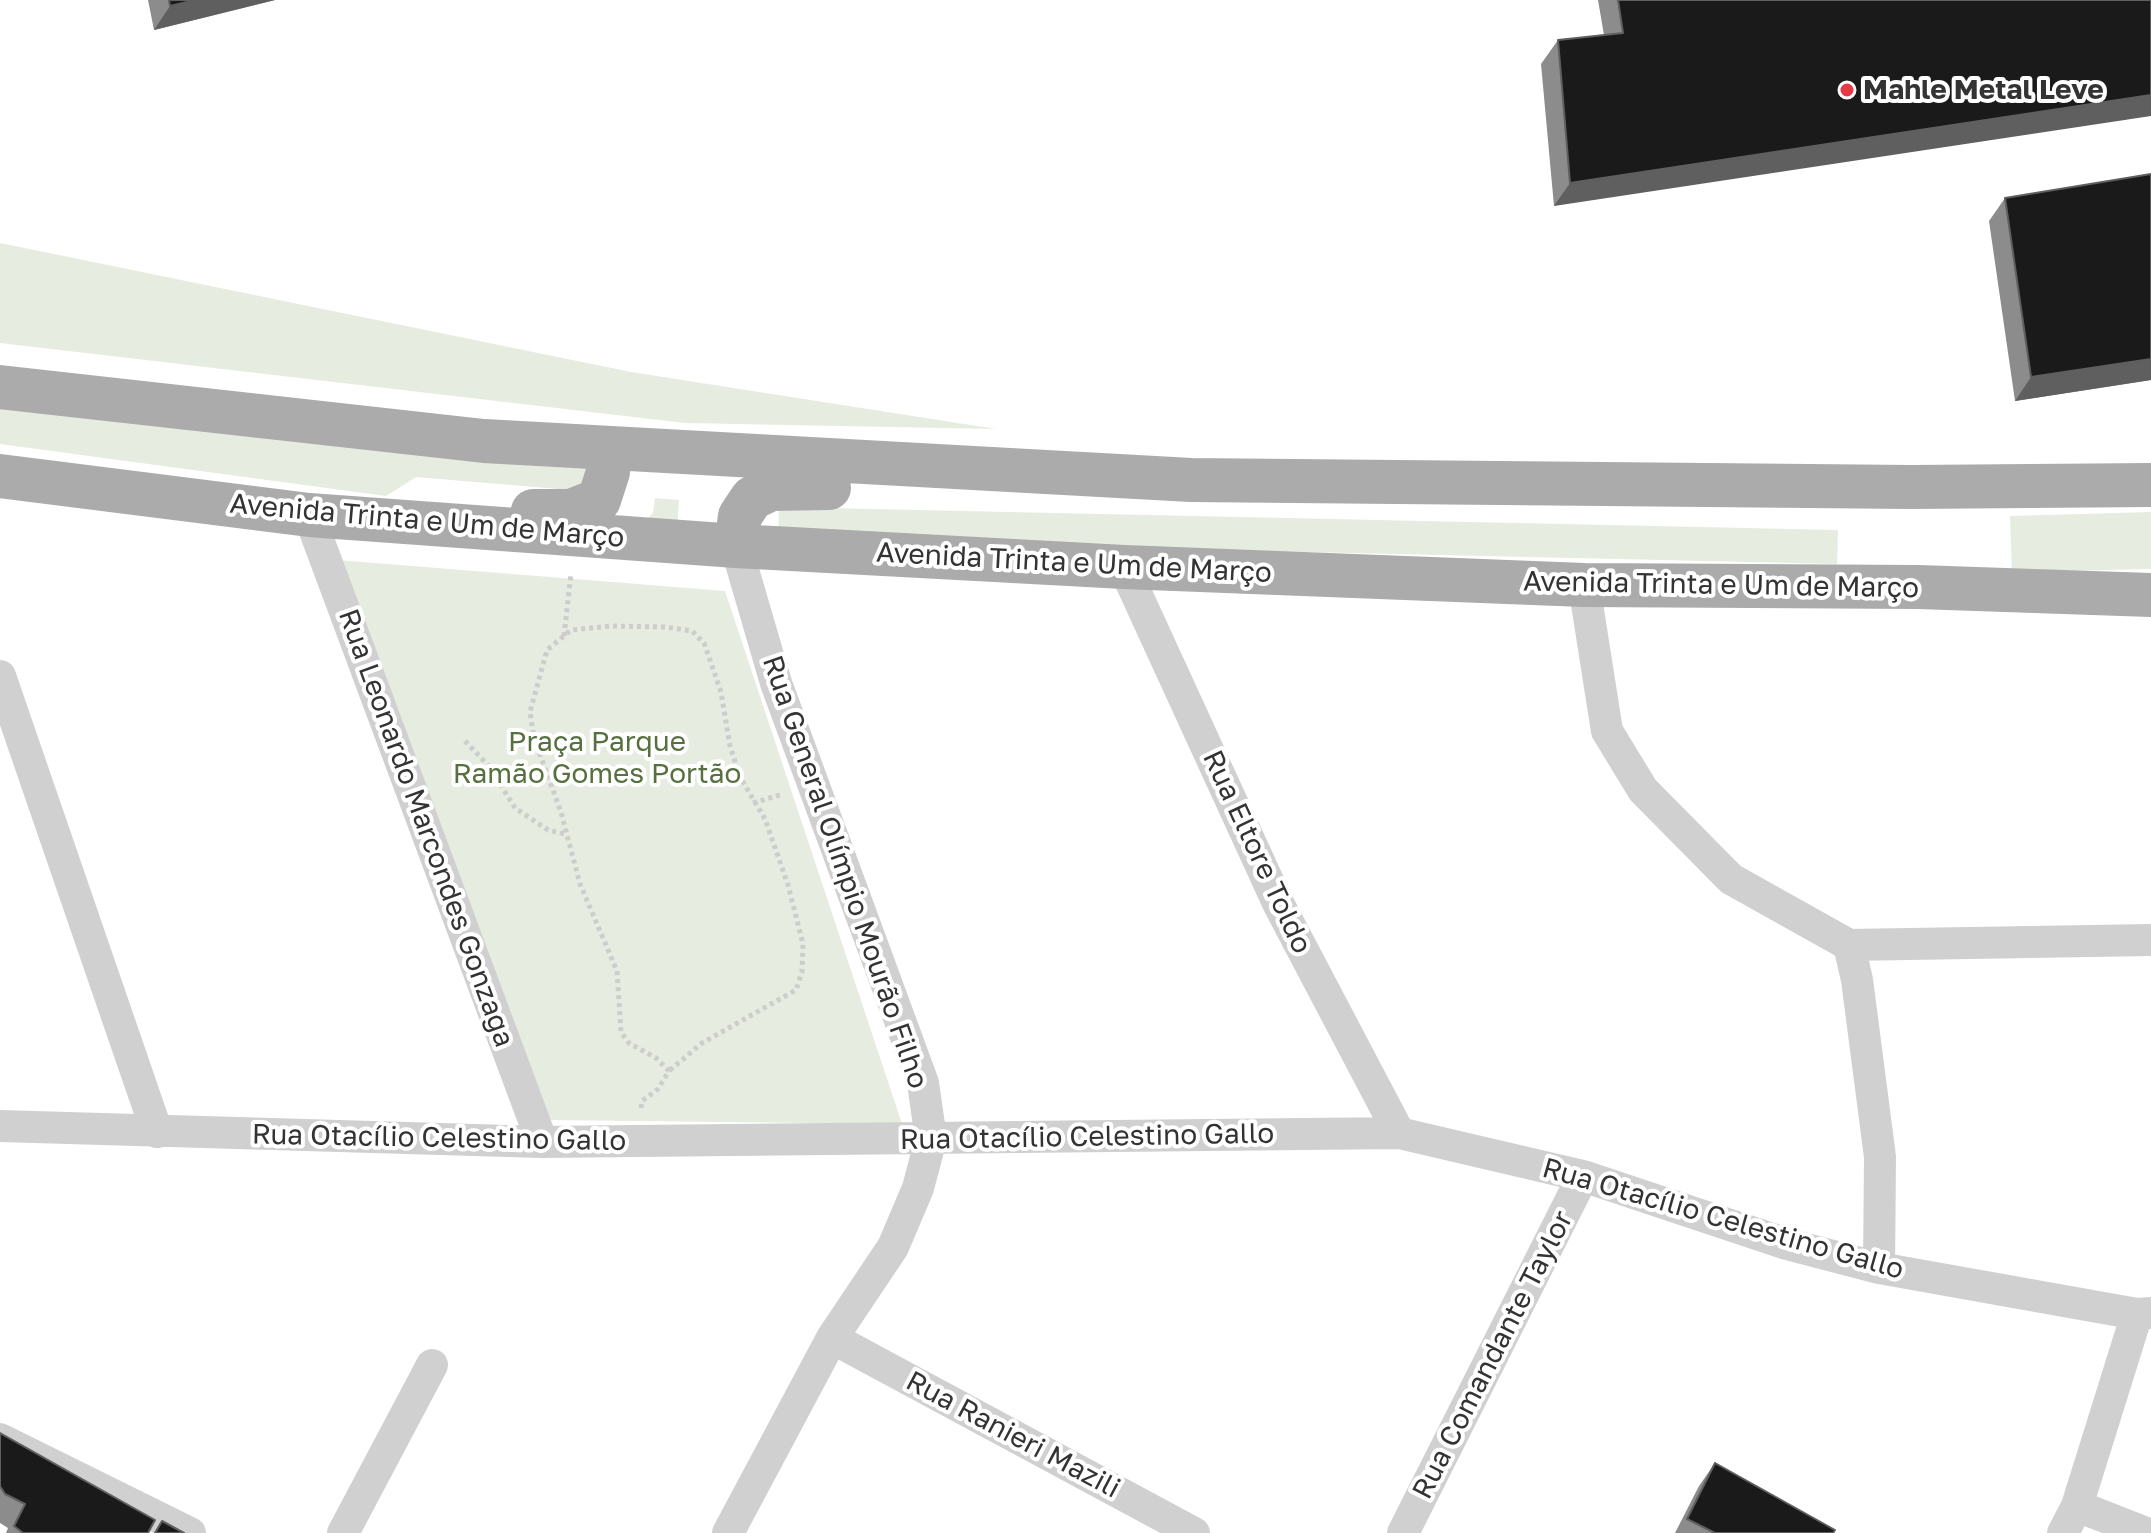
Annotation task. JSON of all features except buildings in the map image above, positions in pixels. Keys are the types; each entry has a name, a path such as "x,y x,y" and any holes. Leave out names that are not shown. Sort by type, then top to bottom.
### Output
{"main road":[{"path":"0,387 484,441 976,470 1311,483 2151,485"},
{"path":"380,520 449,509 571,511 587,508 599,500 606,489 606,449"},
{"path":"736,546 736,531 745,506 752,498 771,489 916,487 976,470"},
{"name":"Avenida Trinta e Um de Março","path":"0,476 309,515 736,546 1124,567 1584,585 1918,587 2151,595"}],"street":[{"name":"Rua Leonardo Marcondes Gonzaga","path":"309,515 542,1142"},
{"name":"Rua General Olímpio Mourão Filho","path":"728,1533 832,1338 893,1247 918,1188 931,1139 923,1083 776,683 736,546"},
{"name":"Rua Eltore Toldo","path":"1124,567 1279,905 1399,1133"},
{"path":"1584,585 1607,731 1643,790 1731,879 1849,945 2151,940"},
{"path":"0,676 157,1132"},
{"path":"1849,945 1880,1157 1879,1268"},
{"name":"Rua Otacílio Celestino Gallo","path":"0,1126 542,1142 1399,1133 1583,1176 1787,1244 1879,1268 2144,1314"},
{"name":"Rua Comandante Taylor","path":"1403,1533 1583,1176"},
{"path":"2144,1314 2070,1520 2146,1533"},
{"name":"Rua Ranieri Mazili","path":"832,1338 1194,1533"},
{"path":"343,1533 432,1365"},
{"path":"0,1439 190,1533"}],"path":[{"path":"564,637 576,535"},
{"path":"639,1141 642,1101 658,1089 669,1071 702,1043 796,990 803,944 765,819 740,777 730,746 721,692 704,643 692,631 665,627 571,630 547,650 530,712 534,738 580,884 617,971 621,1032 629,1043 656,1058 669,1071"},
{"path":"465,741 489,766 515,808 548,830 565,834"}],"green space":[{"path":"0,243 631,372 996,429 685,423 0,343"},
{"path":"0,404 597,466 594,492 416,477 386,496 0,444"},
{"path":"655,498 679,500 677,529 646,520 653,513"},
{"path":"779,507 1838,530 1837,564 778,540"},
{"path":"2151,512 2151,569 2012,572 2010,516"},
{"name":"Praça Parque Ramão Gomes Portão","path":"337,560 725,591 902,1124 548,1120"}],"place":[{"name":"Mahle Metal Leve","path":"1847,90"}]}
